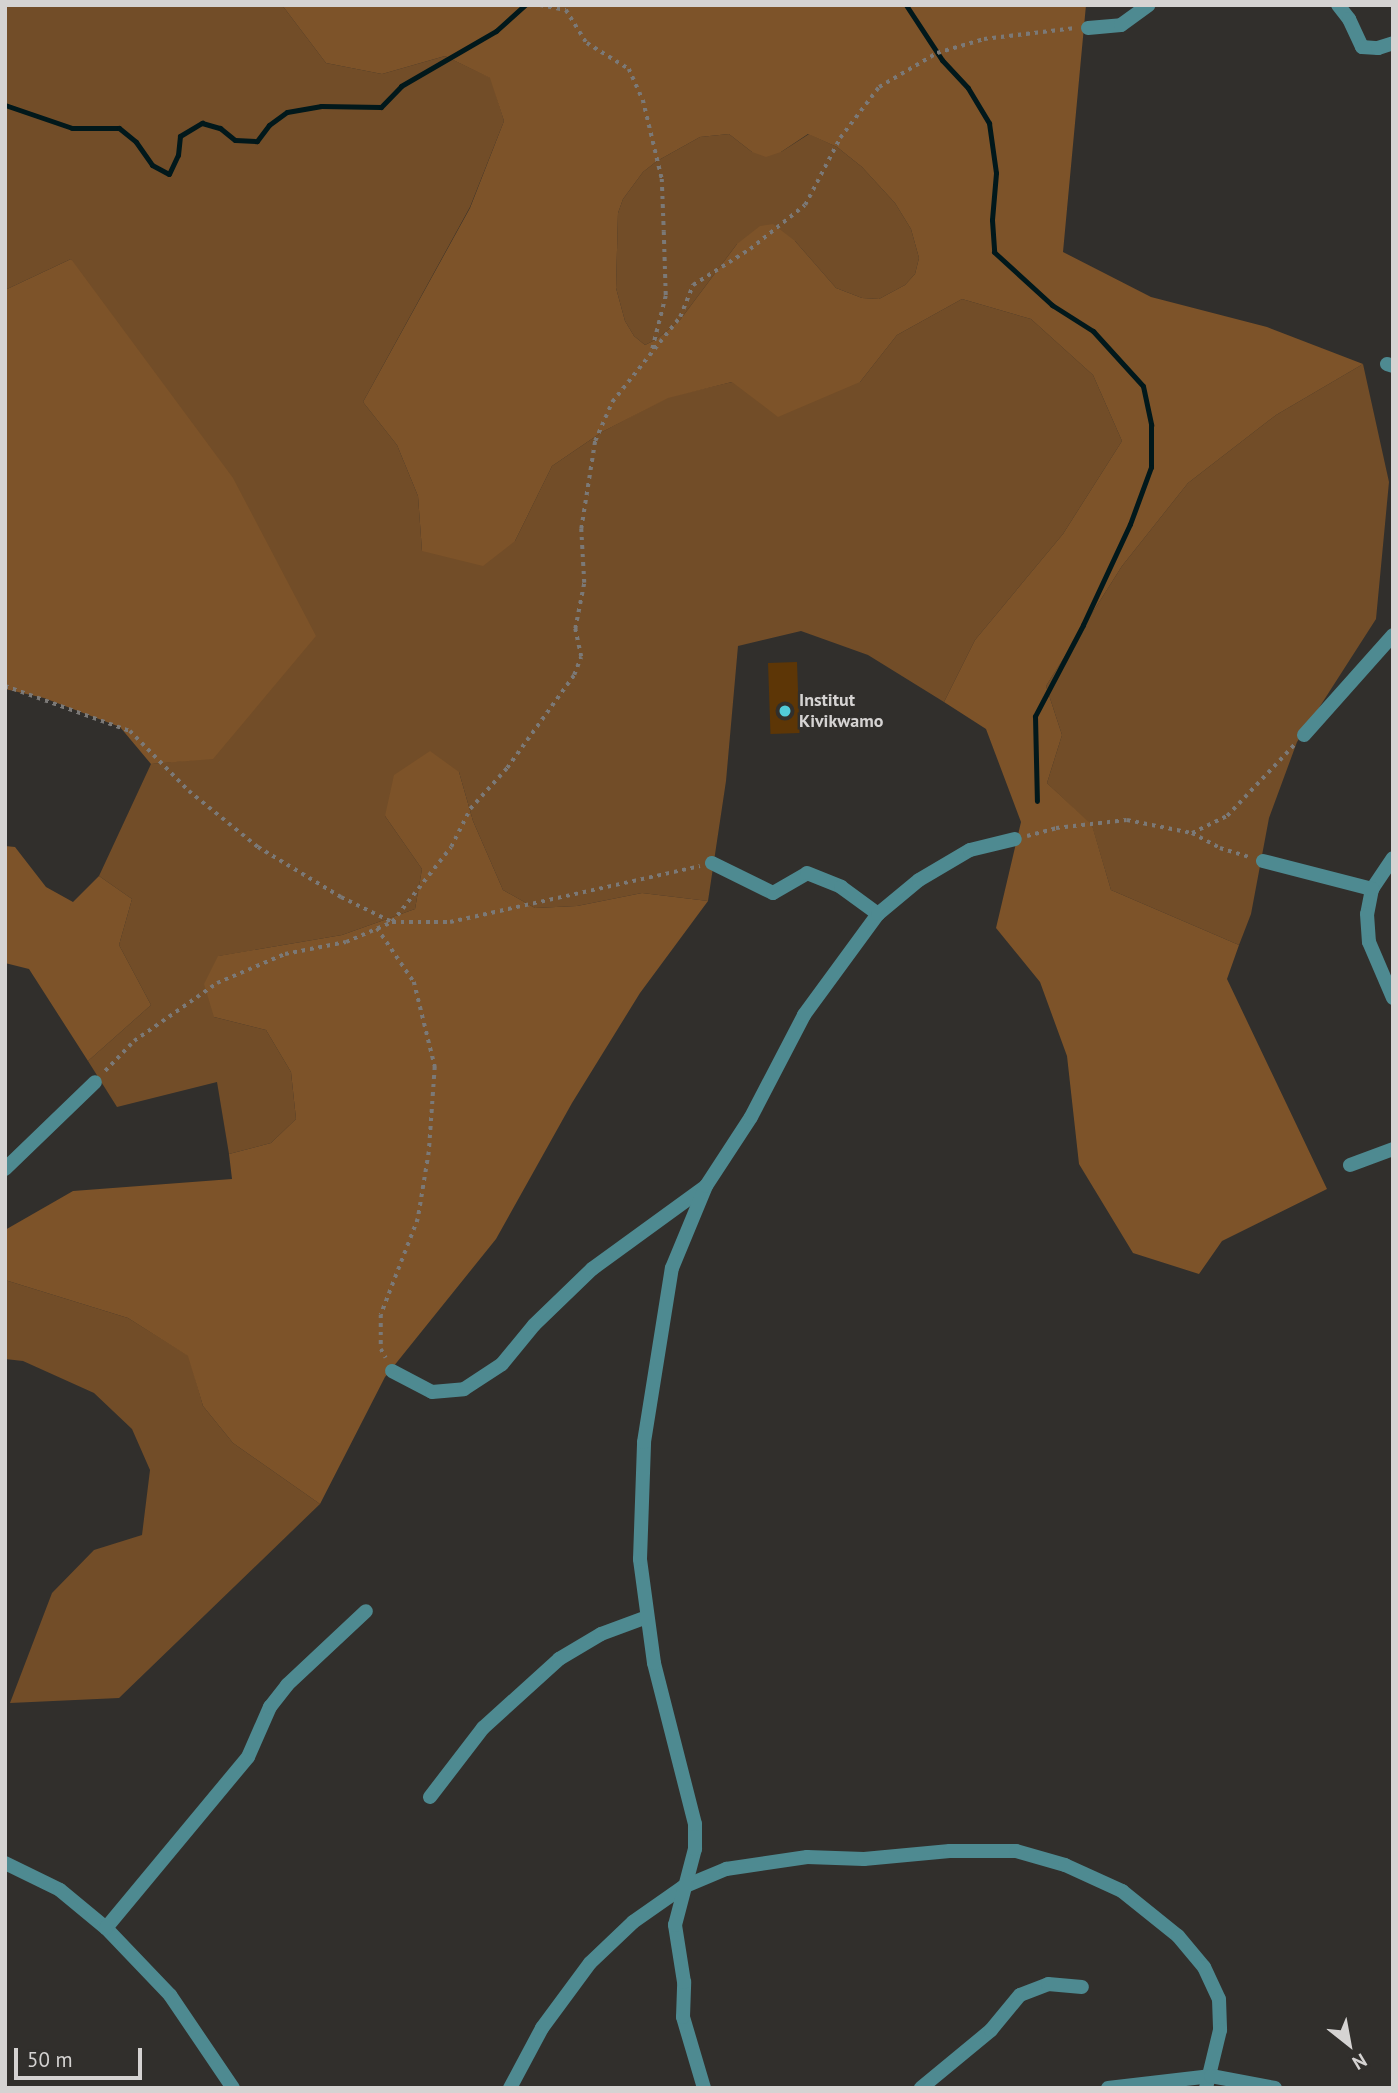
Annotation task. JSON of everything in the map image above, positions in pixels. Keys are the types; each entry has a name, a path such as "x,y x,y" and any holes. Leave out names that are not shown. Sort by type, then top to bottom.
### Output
{"street":[{"path":"1088,28 1121,25 1149,5"},
{"path":"1338,5 1349,19 1362,47 1378,48 1393,43"},
{"path":"1304,735 1393,635"},
{"path":"704,2088 683,2017 684,1982 675,1925 695,1849 695,1824 654,1663 640,1559 643,1455 655,1360 671,1268 706,1186 751,1117 804,1015 878,914 919,880 970,850 1015,839"},
{"path":"1393,858 1372,889 1367,914 1369,942 1393,998"},
{"path":"1263,861 1372,889"},
{"path":"712,863 773,893 807,873 841,887 878,914"},
{"path":"5,1169 95,1082"},
{"path":"1350,1165 1393,1149"},
{"path":"392,1371 432,1392 464,1389 502,1364 534,1325 592,1269 706,1186"},
{"path":"106,1928 248,1757 270,1707 287,1685 366,1612"},
{"path":"430,1797 483,1728 559,1659 601,1634 647,1617"},
{"path":"510,2088 542,2028 590,1963 633,1922 683,1887 726,1869 807,1857 864,1859 950,1851 1016,1852 1065,1865 1122,1891 1178,1936 1204,1967 1219,1999 1220,2030 1208,2082"},
{"path":"5,1863 60,1890 106,1928 170,1994 233,2088"},
{"path":"921,2088 991,2030 1020,1995 1048,1983 1082,1987"},
{"path":"1108,2088 1208,2082 1275,2088"}],"path":[{"path":"540,5 566,10 576,21 587,43 629,69 643,100 662,179 664,232 666,296 652,353"},
{"path":"393,922 451,847 470,809 507,768 574,675 581,657 575,629 584,583 582,529 595,441 612,402 680,317 693,285 750,250 805,205 841,138 879,87 937,53 984,39 1052,29 1088,28"},
{"path":"5,686 130,731 189,791 258,847 341,898 393,922"},
{"path":"1192,833 1227,816 1304,735"},
{"path":"1015,839 1056,828 1127,820 1192,833 1220,848 1263,861"},
{"path":"95,1082 134,1041 216,983 285,954 346,942 393,922 450,922 712,863"},
{"path":"377,928 414,982 435,1066 429,1152 418,1219 381,1315 382,1349 392,1371"}],"shaded area":[{"path":"5,5 282,5 326,63 382,74 445,56 491,78 504,121 470,207 363,402 397,445 418,496 422,551 515,541 552,466 602,432 668,397 732,382 860,382 897,335 962,299 1031,319 1093,375 1122,441 1063,534 975,640 944,702 868,655 801,631 738,646 726,781 708,901 642,893 577,906 535,908 503,890 473,821 459,772 385,816 422,869 415,909 342,935 219,956 214,1017 266,1030 291,1072 296,1119 271,1143 229,1154 217,1082 117,1107 88,1061 151,1005 119,945 132,899 99,876 151,764 213,758 71,259 5,290"},
{"path":"282,5 1086,5 1063,252 1151,297 1267,327 1363,364 1276,415 1188,483 1122,566 1046,686 1062,735 1047,783 1092,825 1111,890 1239,945 1227,979 1327,1189 1222,1241 1199,1274 1133,1253 1079,1164 1067,1056 1040,982 996,928 1021,822 986,729 944,702 975,640 1063,534 1122,441 1093,375 1031,319 962,299 897,335 860,382 778,417 732,382 668,398 602,432 552,466 515,541 483,566 422,551 418,496 397,445 363,402 470,208 504,121 490,78 445,56 382,74 326,63","holes":["729,134 752,152 766,157 781,152 808,134 837,147 862,167 895,203 911,229 919,258 915,274 905,285 879,299 862,298 836,288 795,241 773,224 760,226 737,244 680,320 645,345 634,336 625,321 616,288 618,213 623,199 643,172 700,137"]},
{"path":"729,134 752,152 781,152 809,134 837,147 862,167 895,203 911,229 919,258 915,274 905,285 879,299 862,298 836,288 795,241 737,244 680,320 645,345 634,336 625,321 616,288 618,213 623,199 643,172 657,161 700,137"},
{"path":"71,259 233,478 316,636 213,759 151,764 120,727 44,698 5,689 5,290"},
{"path":"1363,364 1389,482 1376,619 1297,742 1269,818 1251,914 1239,945 1111,890 1092,826 1047,783 1062,735 1046,686 1122,566 1188,483 1276,415"},
{"path":"430,751 459,772 473,821 503,890 535,908 577,906 642,893 708,901 640,993 572,1103 496,1239 385,1377 320,1504 233,1443 203,1406 188,1356 128,1318 5,1280 5,1230 73,1191 232,1179 229,1154 271,1143 296,1119 291,1072 266,1030 214,1017 204,984 218,956 342,935 415,909 422,869 385,816 394,775"},
{"path":"5,846 15,847 46,887 73,902 99,876 132,899 119,945 151,1005 88,1061 29,969 5,963"},
{"path":"5,1280 128,1318 189,1356 203,1406 233,1443 320,1504 119,1698 10,1703 52,1593 94,1550 142,1535 150,1470 132,1429 94,1393 23,1361 5,1359"}],"building":[{"path":"797,662 799,733 770,734 768,663"}],"waterway":[{"path":"5,105 72,128 119,128 136,142 152,165 169,174 178,155 180,136 202,123 220,128 235,140 257,141 269,125 287,112 321,106 381,107 401,86 496,31 525,5"},
{"path":"906,5 942,60 968,88 989,123 996,173 992,220 994,252 1052,305 1093,331 1143,386 1151,425 1151,467 1130,524 1083,625 1035,716 1037,801"}],"place":[{"name":"Institut Kivikwamo","path":"785,711"}]}
